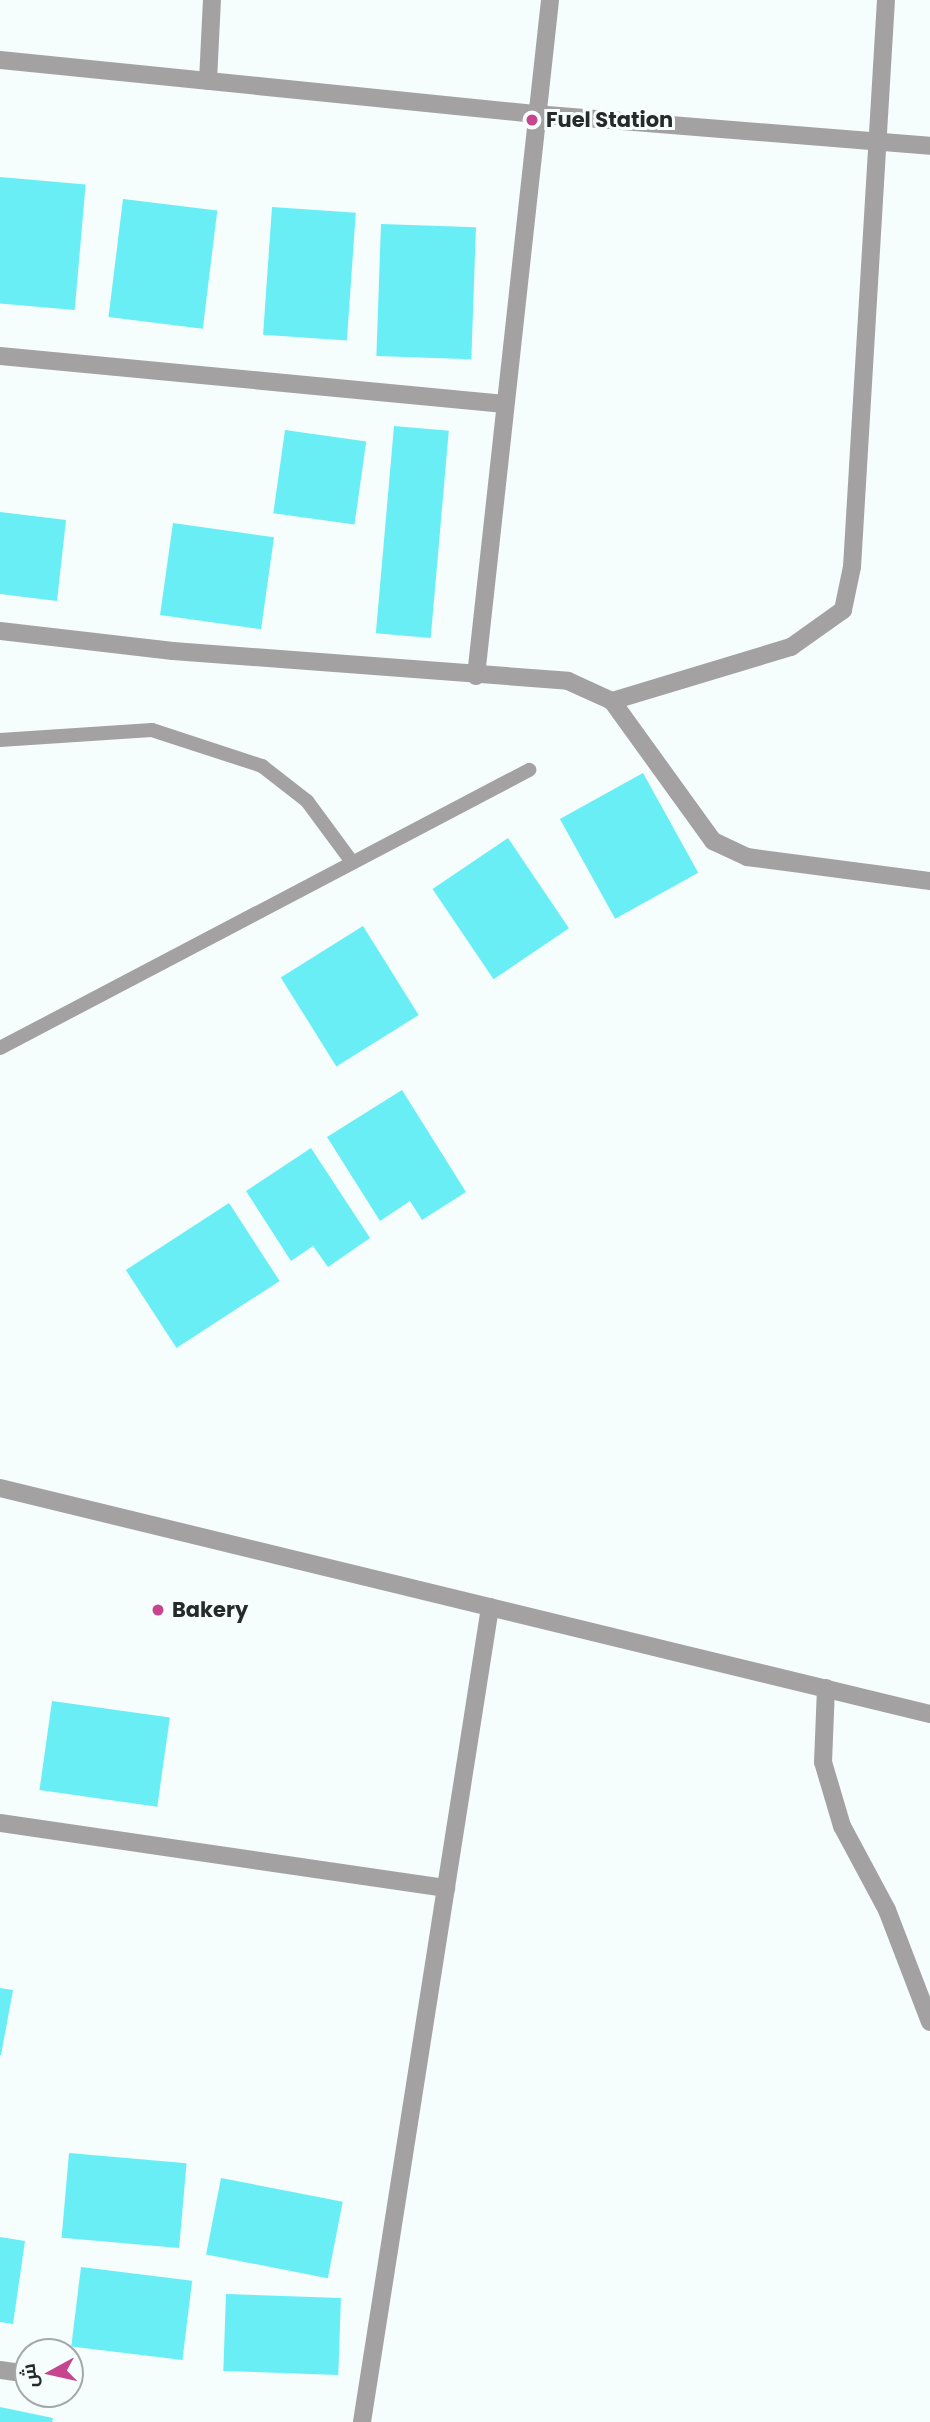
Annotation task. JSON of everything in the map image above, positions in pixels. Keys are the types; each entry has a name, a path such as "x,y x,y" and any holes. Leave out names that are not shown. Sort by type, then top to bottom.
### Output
{"street":[{"path":"208,81 212,0"},
{"path":"476,676 535,114 550,0"},
{"path":"612,701 791,647 843,610 852,567 886,0"},
{"path":"0,60 535,114 930,146"},
{"path":"0,356 505,404"},
{"path":"0,631 476,676 568,681 612,701 713,841 747,857 930,881"},
{"path":"0,1488 930,1714"},
{"path":"362,2422 490,1607"},
{"path":"826,1688 822,1762 842,1826 887,1910 930,2022"},
{"path":"0,1823 446,1888"}],"lane":[{"path":"0,740 152,730 262,766 307,801 352,862"},
{"path":"0,1048 528,770"}],"building":[{"path":"0,177 86,184 75,310 0,303"},
{"path":"123,199 217,211 203,329 108,317"},
{"path":"272,207 356,213 347,341 263,335"},
{"path":"381,224 476,227 471,359 376,356"},
{"path":"394,426 449,431 431,638 376,633"},
{"path":"285,430 366,441 355,525 273,513"},
{"path":"0,512 66,520 57,601 0,594"},
{"path":"173,523 274,537 261,629 160,615"},
{"path":"643,773 698,873 615,919 560,819"},
{"path":"508,838 569,928 494,979 433,889"},
{"path":"363,926 419,1015 336,1066 281,977"},
{"path":"402,1090 466,1192 422,1220 410,1201 380,1221 327,1137"},
{"path":"311,1148 370,1238 328,1267 313,1246 291,1261 246,1191"},
{"path":"229,1203 280,1281 176,1348 126,1270"},
{"path":"52,1701 170,1718 157,1807 39,1790"},
{"path":"0,1988 13,1990 1,2055 0,2055"},
{"path":"69,2153 187,2163 179,2248 62,2238"},
{"path":"221,2178 343,2202 328,2278 206,2255"},
{"path":"0,2237 25,2241 13,2324 0,2322"},
{"path":"81,2267 192,2281 182,2360 84,2348 84,2338 72,2338"},
{"path":"226,2294 341,2298 338,2375 223,2371"},
{"path":"0,2407 53,2418 52,2422 0,2422"}],"place":[{"name":"Fuel Station","path":"532,120"},
{"name":"Bakery","path":"158,1610"}]}
